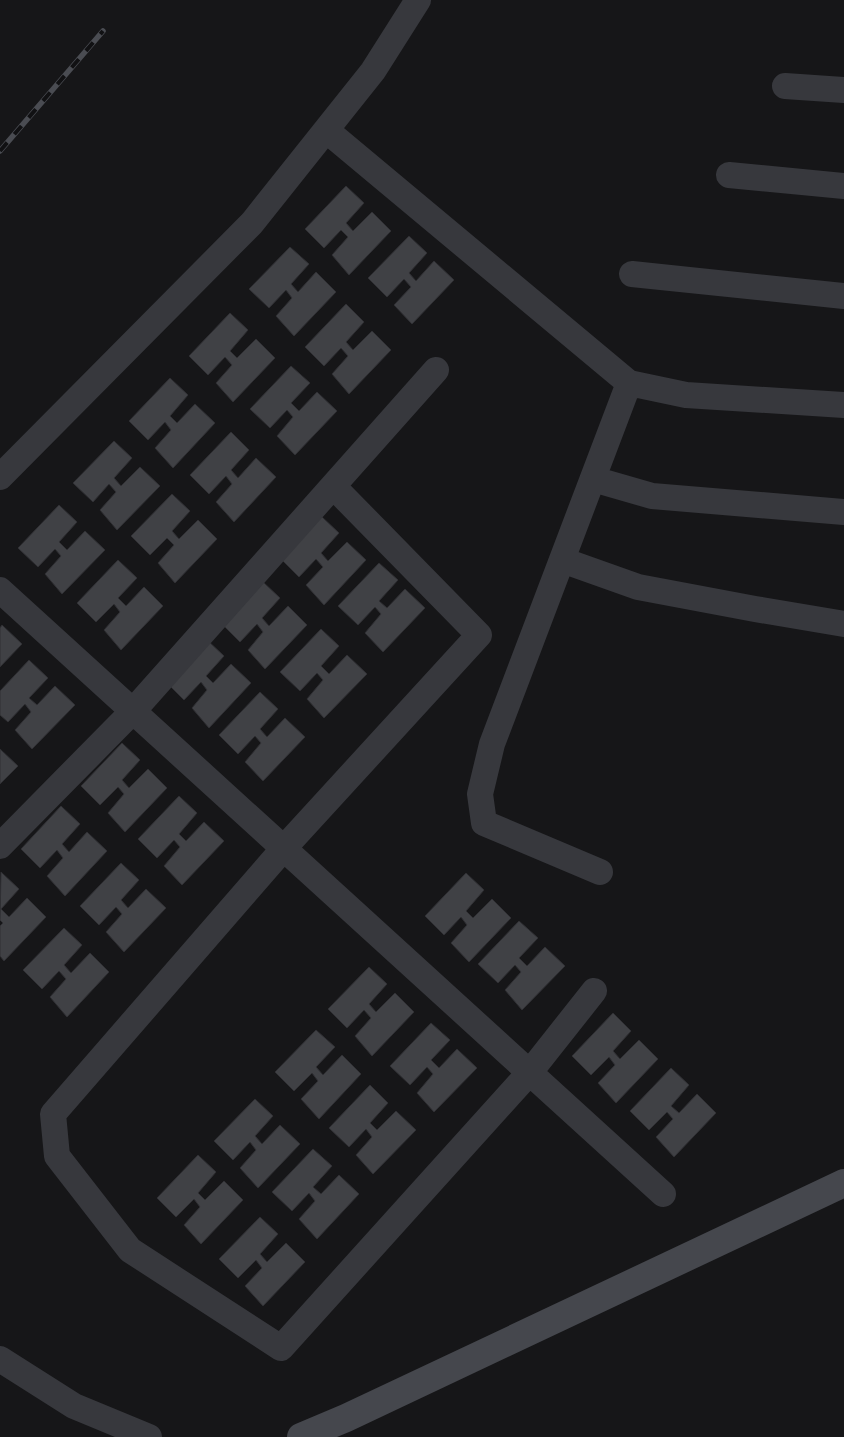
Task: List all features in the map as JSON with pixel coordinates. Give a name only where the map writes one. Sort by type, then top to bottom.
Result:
[{"type":"main road","points":[[301,1437],[346,1418],[844,1183]]},
{"type":"street","points":[[0,477],[252,223],[373,71],[418,0]]},
{"type":"street","points":[[785,86],[844,90]]},
{"type":"street","points":[[326,130],[629,383],[686,396],[844,405]]},
{"type":"street","points":[[729,175],[844,186]]},
{"type":"street","points":[[632,274],[844,296]]},
{"type":"street","points":[[0,846],[133,711],[436,370]]},
{"type":"street","points":[[600,872],[484,823],[480,794],[492,744],[629,383]]},
{"type":"street","points":[[593,479],[652,496],[844,512]]},
{"type":"street","points":[[334,486],[479,635],[284,848],[53,1114],[57,1156],[130,1250],[281,1348],[530,1072],[594,992]]},
{"type":"street","points":[[562,560],[638,587],[844,624]]},
{"type":"street","points":[[0,590],[663,1194]]},
{"type":"street","points":[[0,1359],[74,1406],[149,1437]]},
{"type":"building","points":[[346,186],[364,203],[346,223],[353,231],[372,212],[391,231],[349,275],[332,255],[348,237],[341,230],[324,248],[305,229]]},
{"type":"building","points":[[409,236],[427,253],[409,273],[416,281],[434,261],[454,280],[412,324],[394,305],[411,287],[404,279],[387,297],[368,278]]},
{"type":"building","points":[[290,247],[309,264],[291,284],[298,292],[316,272],[336,292],[294,336],[276,316],[292,298],[286,290],[269,308],[249,289]]},
{"type":"building","points":[[346,304],[364,322],[346,342],[353,350],[372,331],[391,350],[349,394],[332,374],[348,356],[341,348],[324,366],[305,347]]},
{"type":"building","points":[[230,313],[248,330],[230,351],[237,358],[256,339],[275,358],[233,402],[216,383],[232,365],[225,357],[208,375],[189,356]]},
{"type":"building","points":[[291,366],[310,383],[291,403],[299,411],[317,392],[337,411],[295,455],[277,436],[293,417],[287,410],[270,428],[250,409]]},
{"type":"building","points":[[170,378],[188,395],[170,416],[177,423],[195,404],[215,423],[173,468],[155,448],[171,430],[165,422],[148,440],[129,421]]},
{"type":"building","points":[[231,432],[249,450],[231,470],[238,478],[256,458],[276,477],[234,522],[216,502],[232,484],[226,476],[209,494],[190,475]]},
{"type":"building","points":[[114,441],[132,458],[114,478],[121,486],[140,467],[160,486],[117,530],[100,510],[116,492],[109,484],[93,502],[73,483]]},
{"type":"building","points":[[172,494],[190,511],[172,531],[179,539],[198,520],[217,539],[175,583],[158,563],[174,545],[167,538],[150,555],[131,536]]},
{"type":"building","points":[[59,505],[77,522],[59,542],[67,550],[85,531],[105,550],[62,594],[45,574],[61,556],[55,549],[38,567],[18,548]]},
{"type":"building","points":[[321,516],[339,533],[321,553],[328,561],[347,542],[366,560],[324,605],[306,585],[323,567],[316,559],[299,577],[280,558]]},
{"type":"building","points":[[118,560],[137,578],[118,598],[126,606],[144,587],[163,606],[121,650],[104,630],[120,612],[114,604],[96,622],[77,603]]},
{"type":"building","points":[[379,563],[398,580],[379,601],[387,608],[405,589],[425,608],[383,652],[365,633],[381,614],[375,607],[358,625],[338,606]]},
{"type":"building","points":[[262,581],[280,598],[262,618],[269,626],[288,606],[307,625],[265,669],[248,650],[263,632],[257,624],[240,642],[221,623]]},
{"type":"building","points":[[2,625],[22,644],[0,667],[0,628]]},
{"type":"building","points":[[321,629],[339,646],[321,666],[329,674],[347,655],[367,674],[324,718],[307,699],[323,680],[317,673],[300,691],[280,672]]},
{"type":"building","points":[[206,639],[224,656],[206,676],[213,683],[231,664],[251,683],[209,728],[192,708],[207,690],[201,682],[184,700],[165,681]]},
{"type":"building","points":[[29,660],[48,678],[29,698],[37,705],[55,686],[75,705],[32,749],[15,730],[31,712],[25,704],[8,722],[0,715],[0,691]]},
{"type":"building","points":[[260,692],[278,709],[260,729],[267,737],[285,718],[305,737],[263,781],[245,762],[261,743],[255,736],[238,754],[219,735]]},
{"type":"building","points":[[122,743],[140,760],[122,780],[129,788],[148,769],[167,788],[125,832],[108,813],[124,794],[118,787],[100,805],[81,786]]},
{"type":"building","points":[[0,749],[18,766],[0,784]]},
{"type":"building","points":[[179,796],[197,813],[179,834],[186,841],[204,822],[224,841],[182,885],[164,866],[180,847],[174,840],[157,858],[138,839]]},
{"type":"building","points":[[61,806],[80,824],[62,844],[69,852],[87,832],[107,851],[65,896],[47,876],[63,858],[57,850],[40,868],[21,849]]},
{"type":"building","points":[[121,863],[139,880],[121,900],[128,908],[146,889],[166,908],[124,952],[106,932],[122,914],[116,907],[99,925],[80,906]]},
{"type":"building","points":[[1,872],[19,889],[1,909],[9,917],[27,898],[46,917],[4,961],[0,956],[0,926],[3,923],[0,920]]},
{"type":"building","points":[[466,873],[484,890],[466,911],[473,918],[492,899],[511,918],[469,962],[451,943],[467,925],[461,917],[444,935],[425,916]]},
{"type":"building","points":[[519,921],[538,938],[519,958],[527,966],[545,947],[565,966],[522,1010],[505,990],[521,972],[515,965],[498,983],[478,964]]},
{"type":"building","points":[[64,928],[82,945],[64,965],[71,973],[90,953],[109,972],[67,1017],[50,997],[66,979],[59,971],[42,989],[23,970]]},
{"type":"building","points":[[369,967],[387,984],[369,1004],[376,1012],[395,993],[414,1012],[372,1056],[355,1036],[371,1018],[364,1010],[347,1028],[328,1009]]},
{"type":"building","points":[[613,1013],[631,1031],[613,1051],[620,1059],[639,1040],[658,1059],[616,1103],[598,1083],[615,1065],[609,1057],[591,1075],[572,1056]]},
{"type":"building","points":[[431,1023],[450,1040],[431,1060],[439,1068],[457,1049],[477,1068],[434,1112],[417,1093],[433,1074],[427,1067],[410,1085],[390,1066]]},
{"type":"building","points":[[316,1030],[335,1047],[316,1067],[323,1075],[342,1055],[361,1074],[319,1119],[301,1099],[318,1081],[312,1073],[294,1091],[275,1072]]},
{"type":"building","points":[[671,1068],[689,1085],[671,1106],[679,1113],[697,1094],[716,1113],[674,1157],[656,1137],[673,1119],[667,1112],[649,1130],[630,1111]]},
{"type":"building","points":[[370,1085],[388,1103],[370,1123],[377,1130],[396,1111],[416,1130],[373,1174],[356,1155],[372,1137],[366,1129],[349,1147],[329,1128]]},
{"type":"building","points":[[255,1099],[273,1116],[255,1136],[262,1144],[280,1125],[300,1144],[258,1188],[240,1168],[256,1150],[250,1142],[233,1160],[214,1141]]},
{"type":"building","points":[[313,1149],[332,1166],[313,1187],[321,1194],[339,1175],[359,1194],[317,1239],[299,1219],[315,1201],[309,1193],[292,1211],[272,1192]]},
{"type":"building","points":[[198,1155],[216,1172],[198,1193],[205,1200],[224,1181],[243,1200],[201,1244],[184,1225],[200,1207],[194,1199],[176,1217],[157,1198]]},
{"type":"building","points":[[260,1217],[278,1234],[260,1254],[267,1262],[286,1243],[305,1262],[263,1306],[245,1286],[262,1268],[256,1260],[238,1278],[219,1259]]},
{"type":"railway","points":[[0,151],[103,31]]}]
